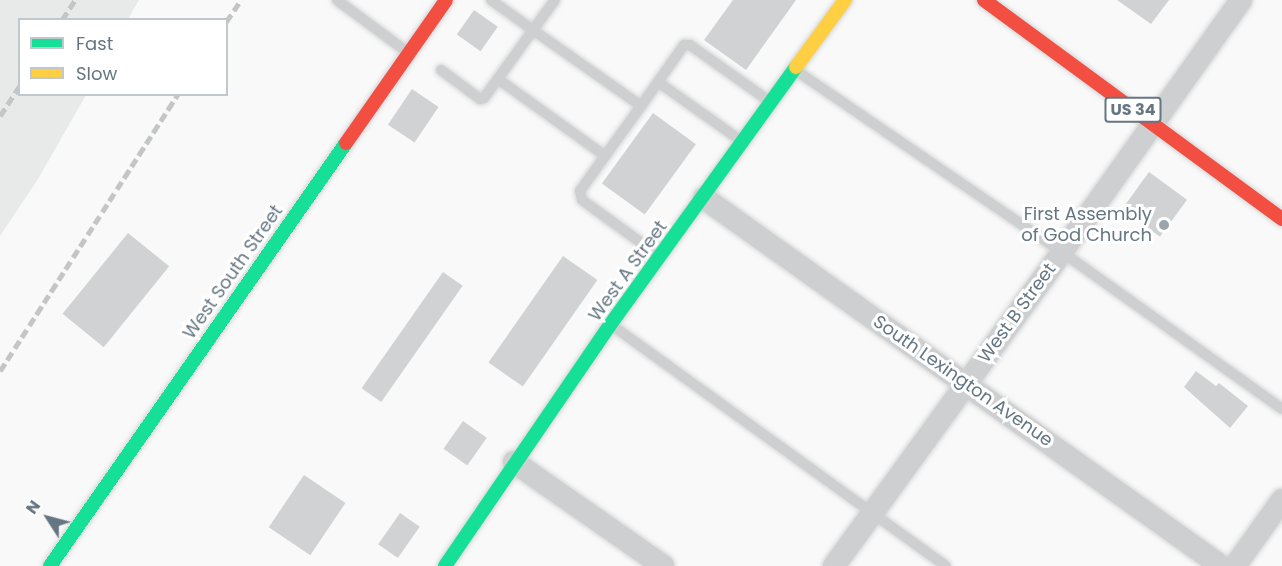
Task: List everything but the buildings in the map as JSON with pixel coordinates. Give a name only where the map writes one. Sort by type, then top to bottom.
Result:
[{"type":"main road","name":"West South Street","points":[[50,566],[446,0]]},
{"type":"main road","name":"West A Street","points":[[445,566],[514,462],[610,325],[845,0]]},
{"type":"main road","name":"US 34","points":[[984,0],[1282,219]]},
{"type":"street","name":"West B Street","points":[[834,566],[1241,0]]},
{"type":"street","name":"South Lexington Avenue","points":[[704,198],[1221,566]]},
{"type":"street","points":[[514,462],[663,566]]},
{"type":"street","points":[[1235,566],[1282,500]]},
{"type":"lane","points":[[337,0],[408,53]]},
{"type":"lane","points":[[491,0],[641,106]]},
{"type":"lane","points":[[441,70],[480,99],[484,98],[555,0]]},
{"type":"lane","points":[[660,256],[582,200],[580,191],[684,45],[690,45],[771,103]]},
{"type":"lane","points":[[795,70],[1062,252],[1282,409]]},
{"type":"lane","points":[[498,79],[605,156]]},
{"type":"lane","points":[[658,82],[743,142]]},
{"type":"lane","points":[[610,325],[946,566]]},
{"type":"shaded area","points":[[0,0],[139,0],[129,18],[18,18],[18,96],[85,96],[38,179],[0,236]]},
{"type":"railway","points":[[63,18],[75,0]]},
{"type":"railway","points":[[228,19],[241,0]]},
{"type":"railway","points":[[0,116],[18,88]]},
{"type":"railway","points":[[0,371],[177,96]]},
{"type":"traffic: fast","points":[[445,566],[610,325],[796,67]]},
{"type":"traffic: fast","points":[[50,566],[346,143]]},
{"type":"traffic: slow","points":[[796,67],[845,0]]},
{"type":"traffic: jam","points":[[346,143],[446,0]]},
{"type":"traffic: jam","points":[[984,0],[1282,219]]},
{"type":"place","name":"First Assembly of God Church","points":[[1164,225]]}]
